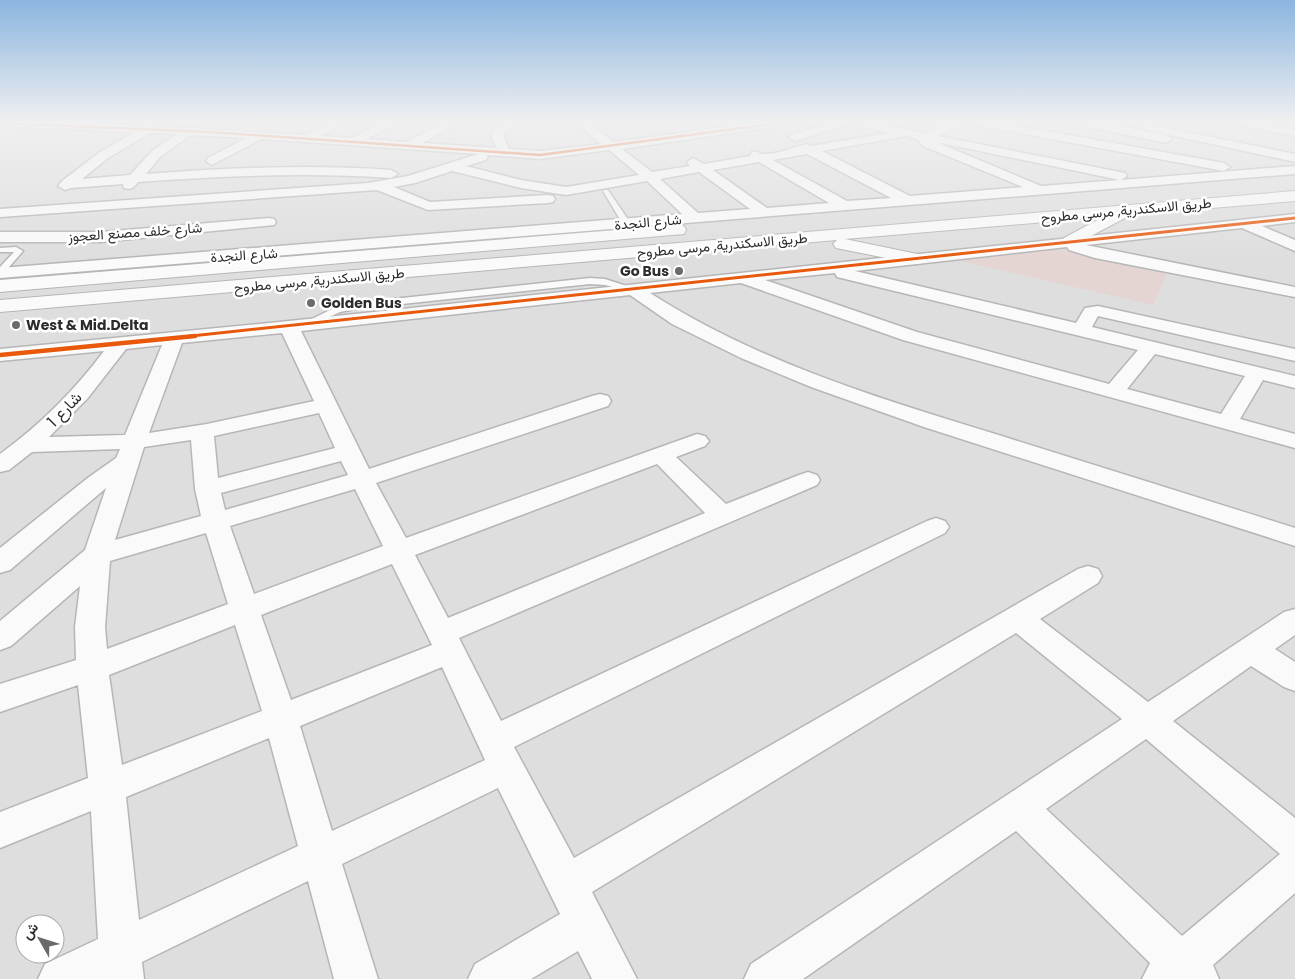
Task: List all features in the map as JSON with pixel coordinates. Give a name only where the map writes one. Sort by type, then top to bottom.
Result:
[{"type":"main road","name":"طريق الاسكندرية, مرسى مطروح","points":[[2,277],[1295,179]]},
{"type":"main road","name":"طريق الاسكندرية, مرسى مطروح","points":[[0,306],[1295,196]]},
{"type":"main road","points":[[1070,242],[1128,210]]},
{"type":"main road","points":[[812,238],[916,259]]},
{"type":"street","points":[[0,237],[88,168]]},
{"type":"street","points":[[58,269],[141,168]]},
{"type":"street","points":[[67,184],[134,179],[191,168]]},
{"type":"street","points":[[160,261],[193,200],[207,168]]},
{"type":"street","points":[[261,254],[273,208],[288,168]]},
{"type":"street","points":[[329,168],[400,174],[418,168]]},
{"type":"street","points":[[0,213],[193,200],[273,208],[380,186],[419,168]]},
{"type":"street","points":[[459,168],[536,187],[569,202]]},
{"type":"street","points":[[475,236],[473,203],[480,191],[494,178],[500,168]]},
{"type":"street","points":[[557,168],[576,228]]},
{"type":"street","points":[[638,168],[695,218]]},
{"type":"street","points":[[380,186],[428,206],[473,203],[569,202],[650,177],[701,168],[765,213]]},
{"type":"street","points":[[778,168],[845,206]]},
{"type":"street","points":[[845,168],[908,201]]},
{"type":"street","points":[[989,168],[1040,190]]},
{"type":"street","points":[[1083,168],[1182,188]]},
{"type":"street","points":[[1229,168],[1258,173]]},
{"type":"street","name":"شارع النجدة","points":[[2,277],[58,269],[160,261],[409,247],[475,236],[1295,170]]},
{"type":"street","points":[[400,193],[474,172]]},
{"type":"street","name":"شارع خلف مصنع العجوز","points":[[0,237],[85,237],[177,230],[273,208]]},
{"type":"street","points":[[0,355],[296,327],[1295,218]]},
{"type":"street","points":[[1242,223],[1295,246]]},
{"type":"street","points":[[1070,242],[1073,246],[1089,252],[1295,292]]},
{"type":"street","points":[[826,268],[1295,382]]},
{"type":"street","points":[[740,278],[910,336],[1295,441]]},
{"type":"street","points":[[632,289],[678,320],[757,358],[818,383],[932,422],[1295,537]]},
{"type":"street","points":[[1081,331],[1089,314],[1093,311],[1098,311],[1295,355]]},
{"type":"street","points":[[296,327],[325,405],[614,979]]},
{"type":"street","points":[[120,965],[112,832],[92,668],[90,626],[97,555],[131,452],[174,338]]},
{"type":"street","name":"شارع 1","points":[[0,465],[29,445],[75,399],[119,344]]},
{"type":"street","points":[[1114,392],[1150,348]]},
{"type":"street","points":[[1227,423],[1258,373]]},
{"type":"street","points":[[0,638],[97,555],[362,479],[600,401]]},
{"type":"street","points":[[29,445],[131,452],[202,431],[325,405]]},
{"type":"street","points":[[202,431],[207,489],[215,521],[281,719],[356,979]]},
{"type":"street","points":[[0,698],[92,668],[398,551],[697,440]]},
{"type":"street","points":[[0,563],[98,482],[131,452]]},
{"type":"street","points":[[207,489],[348,452]]},
{"type":"street","points":[[660,454],[723,516]]},
{"type":"street","points":[[0,830],[281,719],[723,516],[808,480]]},
{"type":"street","points":[[60,979],[120,965],[320,856],[500,754],[936,527]]},
{"type":"street","points":[[566,885],[1088,576]]},
{"type":"street","points":[[1018,618],[1147,720],[1295,842]]},
{"type":"street","points":[[766,979],[1295,620]]},
{"type":"street","points":[[1251,650],[1295,678]]},
{"type":"street","points":[[1018,808],[1181,974],[1295,867]]},
{"type":"street","points":[[490,979],[585,923]]},
{"type":"lane","points":[[606,191],[627,224]]},
{"type":"lane","points":[[0,250],[16,249],[19,251],[2,277]]},
{"type":"shaded area","points":[[1062,243],[1140,263],[1167,274],[1153,305],[947,258]]},
{"type":"cycle path","points":[[0,355],[289,327],[1295,218]]},
{"type":"place","name":"Go Bus","points":[[679,271]]},
{"type":"place","name":"Golden Bus","points":[[311,303]]},
{"type":"place","name":"West & Mid.Delta","points":[[16,325]]}]
